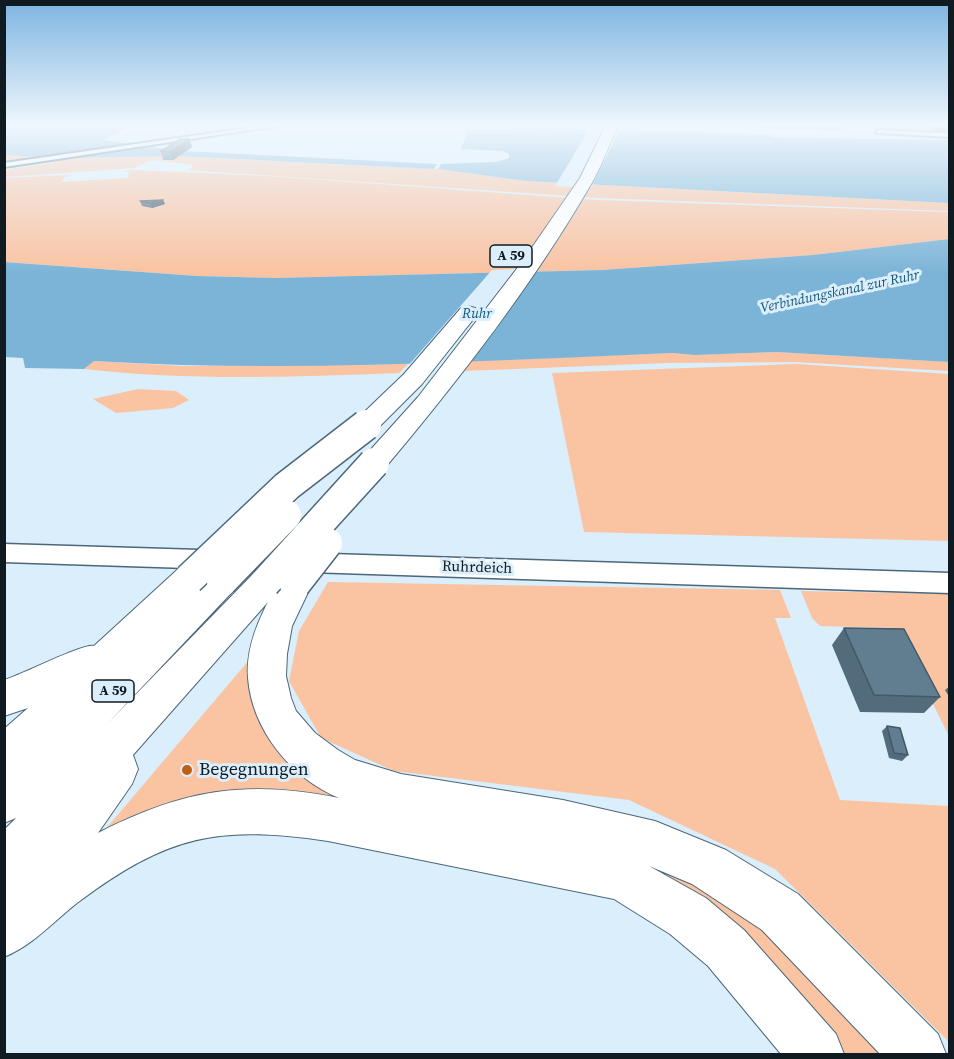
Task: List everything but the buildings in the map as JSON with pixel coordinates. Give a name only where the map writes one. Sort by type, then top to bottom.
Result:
[{"type":"highway","name":"A 59","points":[[533,226],[569,174]]},
{"type":"highway","name":"A 59","points":[[4,865],[190,666],[280,584],[351,513],[374,463],[427,402],[529,266],[589,174]]},
{"type":"highway","name":"A 59","points":[[4,801],[205,580],[298,503],[366,425],[413,379],[478,299]]},
{"type":"highway","points":[[4,758],[125,641],[205,580]]},
{"type":"highway","points":[[280,584],[268,654],[267,676],[271,699],[282,724],[300,747],[323,765],[346,779],[402,796],[563,823],[655,844],[709,867],[780,912],[918,1054]]},
{"type":"highway","points":[[4,698],[26,692],[74,670],[125,641]]},
{"type":"highway","points":[[4,922],[28,893],[190,666]]},
{"type":"highway","points":[[4,932],[56,887],[111,850],[156,830],[203,815],[238,811],[279,811],[328,818],[622,877],[688,916],[726,948],[816,1054]]},
{"type":"main road","name":"Ruhrdeich","points":[[4,552],[950,583]]},
{"type":"shaded area","points":[[5,174],[42,174],[5,177]]},
{"type":"shaded area","points":[[129,174],[232,174],[598,200],[949,212],[949,239],[813,255],[602,270],[275,278],[197,276],[5,262],[5,178],[73,176],[65,177],[62,182],[128,178]]},
{"type":"shaded area","points":[[253,174],[478,174],[526,181],[949,203],[950,211],[598,198]]},
{"type":"shaded area","points":[[776,352],[950,362],[949,371],[796,362],[666,363],[463,371],[472,361],[672,353],[695,355]]},
{"type":"shaded area","points":[[93,361],[182,366],[408,364],[399,373],[202,377],[84,369]]},
{"type":"shaded area","points":[[797,364],[949,374],[949,541],[584,532],[552,373]]},
{"type":"shaded area","points":[[138,389],[176,391],[189,400],[173,408],[116,413],[93,399]]},
{"type":"shaded area","points":[[328,582],[780,590],[791,618],[775,618],[840,800],[949,806],[949,1042],[775,869],[629,800],[394,771],[321,738],[289,681],[299,631]]},
{"type":"shaded area","points":[[801,591],[949,594],[949,736],[895,628],[820,626],[812,618]]},
{"type":"shaded area","points":[[255,653],[340,791],[335,803],[104,831]]},
{"type":"shaded area","points":[[608,857],[668,865],[739,903],[846,995],[902,1054],[841,1054],[772,968]]},
{"type":"water","points":[[478,174],[949,174],[949,203],[526,181]]},
{"type":"water","points":[[949,239],[949,362],[776,352],[695,355],[672,353],[311,366],[94,361],[84,369],[25,368],[23,358],[5,357],[4,262],[197,276],[275,278],[602,270],[813,255]]},
{"type":"pier","points":[[562,174],[598,174],[591,188],[555,186]]},
{"type":"pier","points":[[538,268],[468,364],[407,367],[492,270]]},
{"type":"place","name":"Begegnungen","points":[[187,770]]},
{"type":"water label","name":"Verbindungskanal zur Ruhr","points":[[840,292]]},
{"type":"water label","name":"Ruhr","points":[[477,314]]}]
